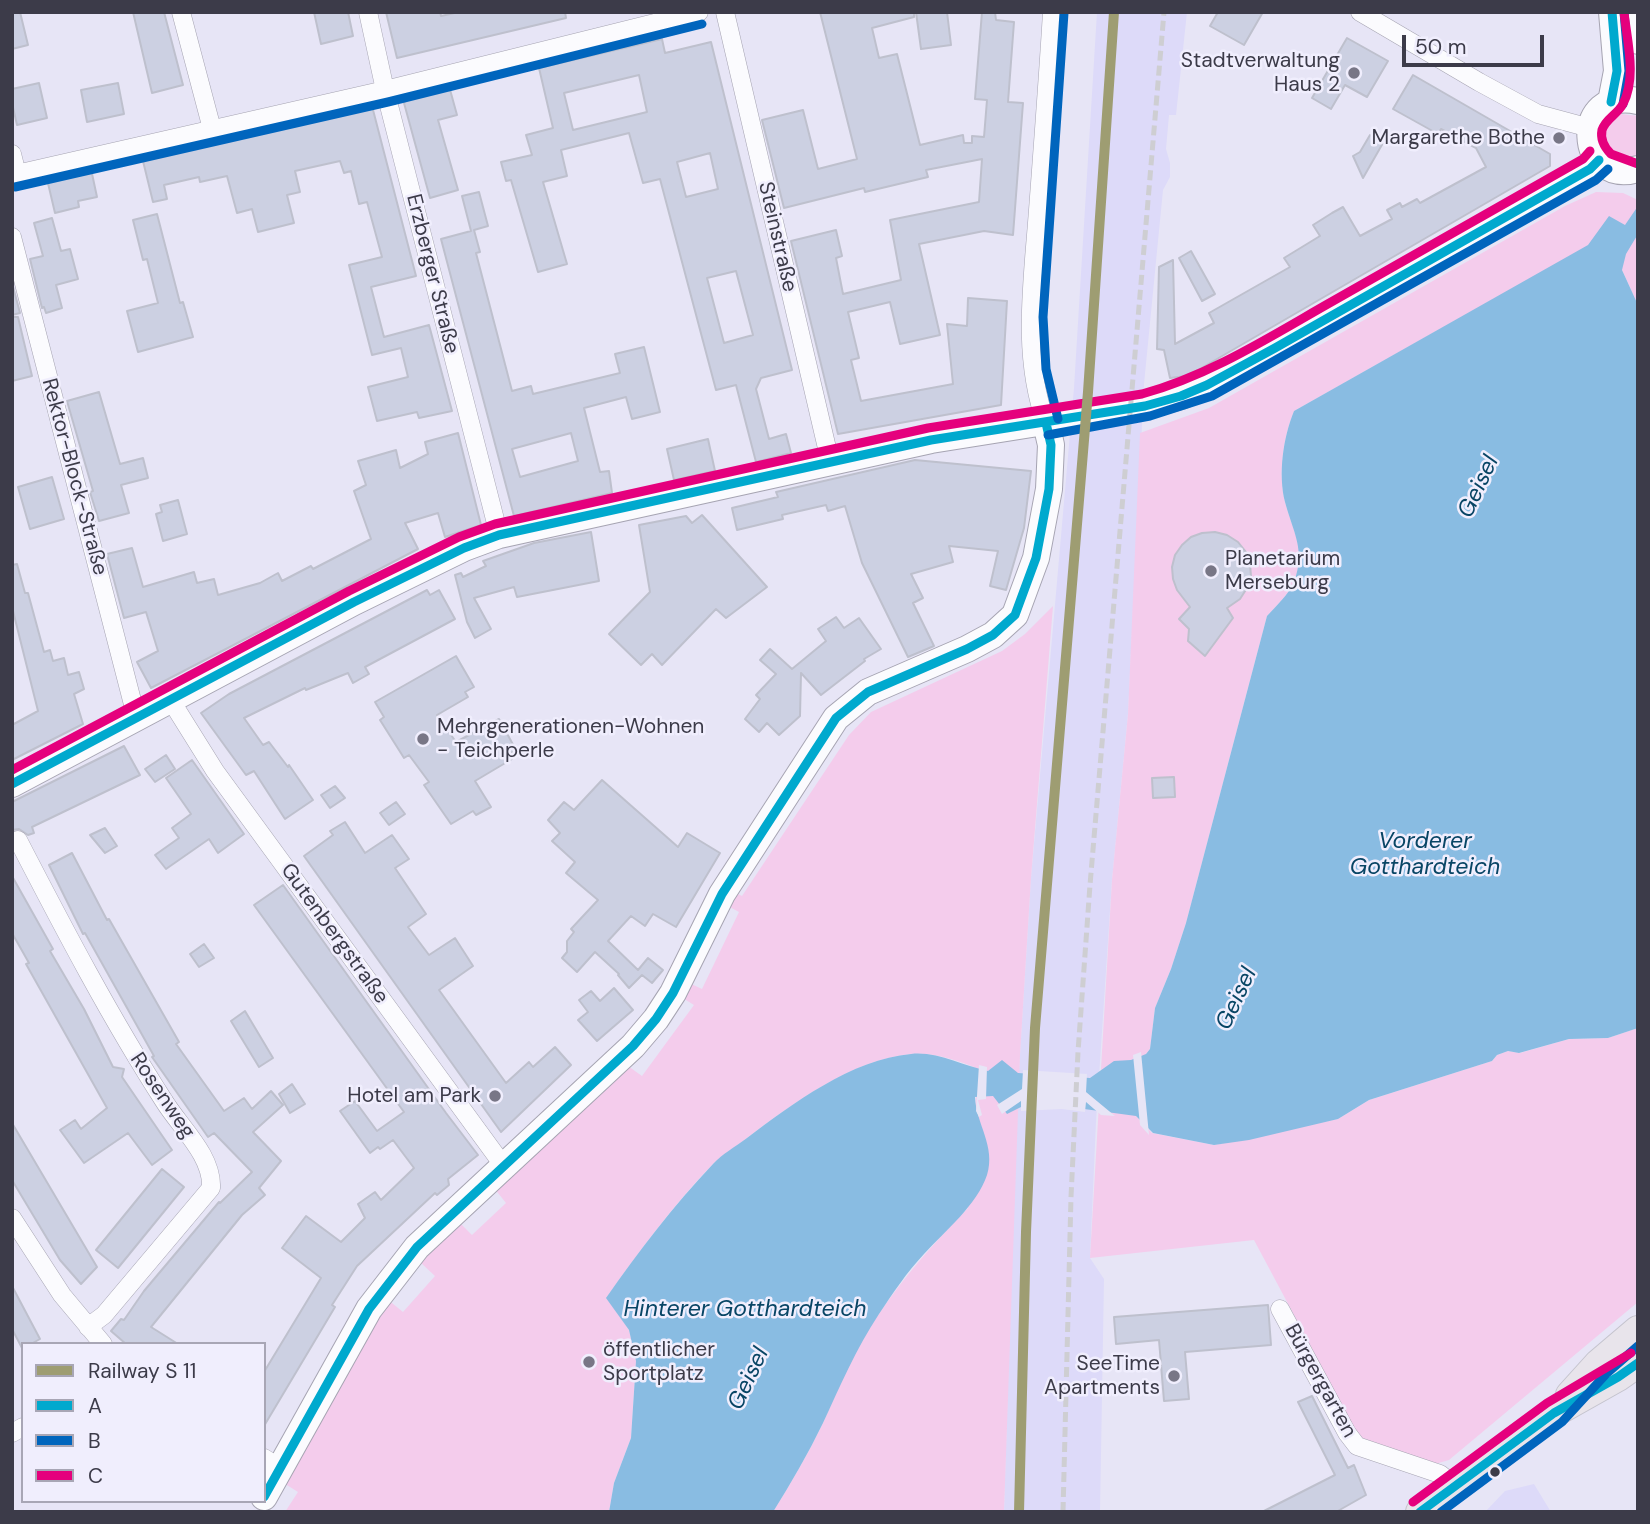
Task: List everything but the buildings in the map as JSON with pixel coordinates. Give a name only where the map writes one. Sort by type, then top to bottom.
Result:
[{"type":"main road","points":[[1554,1413],[1598,1364],[1638,1330]]},
{"type":"main road","points":[[1427,1509],[1554,1413],[1638,1363]]},
{"type":"street","points":[[181,12],[212,129]]},
{"type":"street","name":"Erzberger Straße","points":[[368,12],[384,90],[499,535]]},
{"type":"street","points":[[12,154],[15,174],[384,90],[699,12]]},
{"type":"street","name":"Steinstraße","points":[[724,12],[830,461]]},
{"type":"street","points":[[266,1488],[272,1463],[389,1280],[417,1247],[633,1046],[656,1019],[673,993],[722,894],[836,718],[868,692],[967,649],[993,635],[1015,615],[1036,558],[1049,489],[1051,445],[1038,400],[1032,353],[1031,297],[1052,12]]},
{"type":"street","points":[[1360,12],[1538,114],[1590,128]]},
{"type":"street","points":[[1611,102],[1617,71],[1612,12]]},
{"type":"street","points":[[1634,12],[1638,41]]},
{"type":"street","points":[[1635,173],[1609,168],[1599,160],[1591,147],[1590,128],[1594,118],[1611,102],[1620,99],[1638,101]]},
{"type":"street","points":[[12,783],[365,596],[464,548],[499,535],[931,440],[1146,406],[1181,396],[1207,384],[1590,169],[1599,160]]},
{"type":"street","name":"Rektor-Block-Straße","points":[[12,237],[136,716]]},
{"type":"street","name":"Gutenbergstraße","points":[[170,699],[215,771],[503,1166]]},
{"type":"street","name":"Rosenweg","points":[[18,840],[134,1055],[201,1153],[212,1175],[211,1188],[104,1315],[88,1328]]},
{"type":"street","points":[[15,1229],[62,1295],[101,1342]]},
{"type":"street","name":"Bürgergarten","points":[[1280,1309],[1347,1433],[1357,1446],[1440,1474],[1455,1486]]},
{"type":"shaded area","points":[[1097,12],[1187,12],[1176,115],[1169,115],[1166,149],[1170,177],[1163,190],[1144,384],[1128,714],[1112,880],[1096,1122],[1090,1258],[1104,1279],[1100,1512],[1004,1512],[1016,1118],[1031,878],[1074,388]]},
{"type":"shaded area","points":[[1612,113],[1638,116],[1638,155],[1625,160],[1603,150],[1600,125]]},
{"type":"shaded area","points":[[1596,192],[1623,193],[1638,200],[1638,305],[1622,270],[1588,246],[1294,411],[1284,444],[1282,480],[1285,502],[1299,551],[1298,571],[1289,591],[1267,616],[1186,923],[1155,1008],[1150,1049],[1146,1054],[1136,1116],[1152,1133],[1214,1145],[1338,1119],[1369,1100],[1492,1061],[1497,1055],[1508,1051],[1520,1053],[1569,1039],[1608,1038],[1638,1028],[1638,1302],[1449,1460],[1435,1464],[1359,1437],[1254,1240],[1090,1258],[1112,880],[1128,714],[1140,433],[1209,408],[1565,206]]},
{"type":"shaded area","points":[[1053,606],[1020,1055],[1004,1512],[773,1512],[811,1446],[847,1368],[876,1318],[919,1261],[968,1208],[978,1069],[945,1057],[911,1054],[867,1064],[824,1085],[783,1111],[721,1157],[671,1212],[607,1297],[629,1330],[636,1361],[631,1438],[614,1483],[609,1512],[285,1512],[298,1492],[282,1482],[387,1299],[403,1312],[435,1276],[420,1262],[458,1221],[472,1235],[506,1203],[494,1188],[628,1066],[642,1076],[694,1005],[681,997],[687,982],[702,989],[739,912],[726,905],[734,892],[742,896],[849,735],[871,712],[1002,651],[1025,634]]},
{"type":"shaded area","points":[[1534,1484],[1551,1512],[1485,1512],[1505,1491]]},
{"type":"water","name":"Vorderer Gotthardteich","points":[[1638,206],[1638,234],[1626,254],[1622,270],[1638,305],[1638,1028],[1608,1038],[1569,1039],[1519,1053],[1508,1051],[1497,1055],[1492,1061],[1369,1100],[1338,1119],[1249,1140],[1214,1145],[1153,1133],[1136,1116],[1062,1106],[1023,1106],[1007,1114],[993,1096],[975,1097],[989,1154],[987,1175],[982,1186],[960,1217],[912,1268],[879,1314],[856,1354],[811,1446],[773,1512],[609,1512],[614,1483],[631,1438],[636,1361],[629,1330],[606,1298],[670,1212],[720,1157],[824,1085],[867,1064],[889,1058],[911,1054],[930,1055],[988,1071],[1002,1060],[1018,1073],[1090,1078],[1114,1061],[1131,1060],[1146,1054],[1150,1049],[1155,1008],[1186,923],[1267,616],[1289,591],[1297,571],[1299,551],[1285,502],[1282,480],[1284,444],[1294,411],[1588,245],[1609,216],[1625,225]]},
{"type":"pier","points":[[1141,1052],[1149,1135],[1140,1125],[1133,1055]]},
{"type":"pier","points":[[979,1065],[987,1067],[986,1099],[978,1100],[982,1115],[979,1117],[976,1111]]},
{"type":"pier","points":[[1023,1070],[1087,1074],[1086,1092],[1115,1116],[1101,1115],[1086,1102],[1085,1112],[1062,1109],[1021,1111],[1021,1101],[1002,1114],[997,1105],[1022,1089]]},
{"type":"railway","points":[[1063,1512],[1071,1197],[1078,1052],[1164,12]]},
{"type":"transit line","points":[[1019,1512],[1026,1232],[1035,1028],[1088,392],[1114,12]]},
{"type":"transit line","name":"A","points":[[1611,102],[1617,71],[1612,12]]},
{"type":"transit line","name":"B","points":[[1623,104],[1629,71],[1624,12]]},
{"type":"transit line","name":"C","points":[[1624,12],[1630,59],[1629,82],[1623,104],[1604,126],[1602,137],[1611,154],[1638,164]]},
{"type":"transit line","name":"B","points":[[1058,419],[1046,369],[1043,317],[1064,13]]},
{"type":"transit line","name":"B","points":[[15,187],[388,102],[702,24]]},
{"type":"transit line","name":"C","points":[[12,770],[349,591],[459,537],[495,524],[928,428],[1142,394],[1167,386],[1264,341],[1583,159],[1590,151]]},
{"type":"transit line","name":"A","points":[[12,784],[354,602],[464,548],[499,535],[931,440],[1145,406],[1181,396],[1275,348],[1590,169],[1599,160]]},
{"type":"transit line","name":"B","points":[[1048,435],[1150,416],[1212,396],[1596,180],[1608,169]]},
{"type":"transit line","name":"A","points":[[266,1493],[369,1309],[417,1247],[633,1046],[656,1019],[673,993],[722,894],[836,718],[868,692],[967,649],[993,635],[1015,615],[1036,558],[1049,489],[1051,445],[1046,423]]},
{"type":"transit line","name":"B","points":[[1441,1512],[1562,1422],[1607,1373],[1638,1346]]},
{"type":"transit line","name":"C","points":[[1413,1502],[1547,1403],[1631,1353]]},
{"type":"transit line","name":"A","points":[[1420,1512],[1554,1413],[1638,1363]]},
{"type":"place","name":"Stadtverwaltung Haus 2","points":[[1354,73]]},
{"type":"place","name":"Margarethe Bothe","points":[[1559,138]]},
{"type":"place","name":"Planetarium Merseburg","points":[[1211,571]]},
{"type":"place","name":"Mehrgenerationen-Wohnen - Teichperle","points":[[423,739]]},
{"type":"place","name":"Hotel am Park","points":[[495,1096]]},
{"type":"place","name":"öffentlicher Sportplatz","points":[[589,1362]]},
{"type":"place","name":"SeeTime Apartments","points":[[1174,1376]]},
{"type":"water label","name":"Geisel","points":[[1479,487]]},
{"type":"water label","name":"Geisel","points":[[1237,999]]},
{"type":"water label","name":"Hinterer Gotthardteich","points":[[745,1310]]},
{"type":"water label","name":"Geisel","points":[[749,1379]]}]
